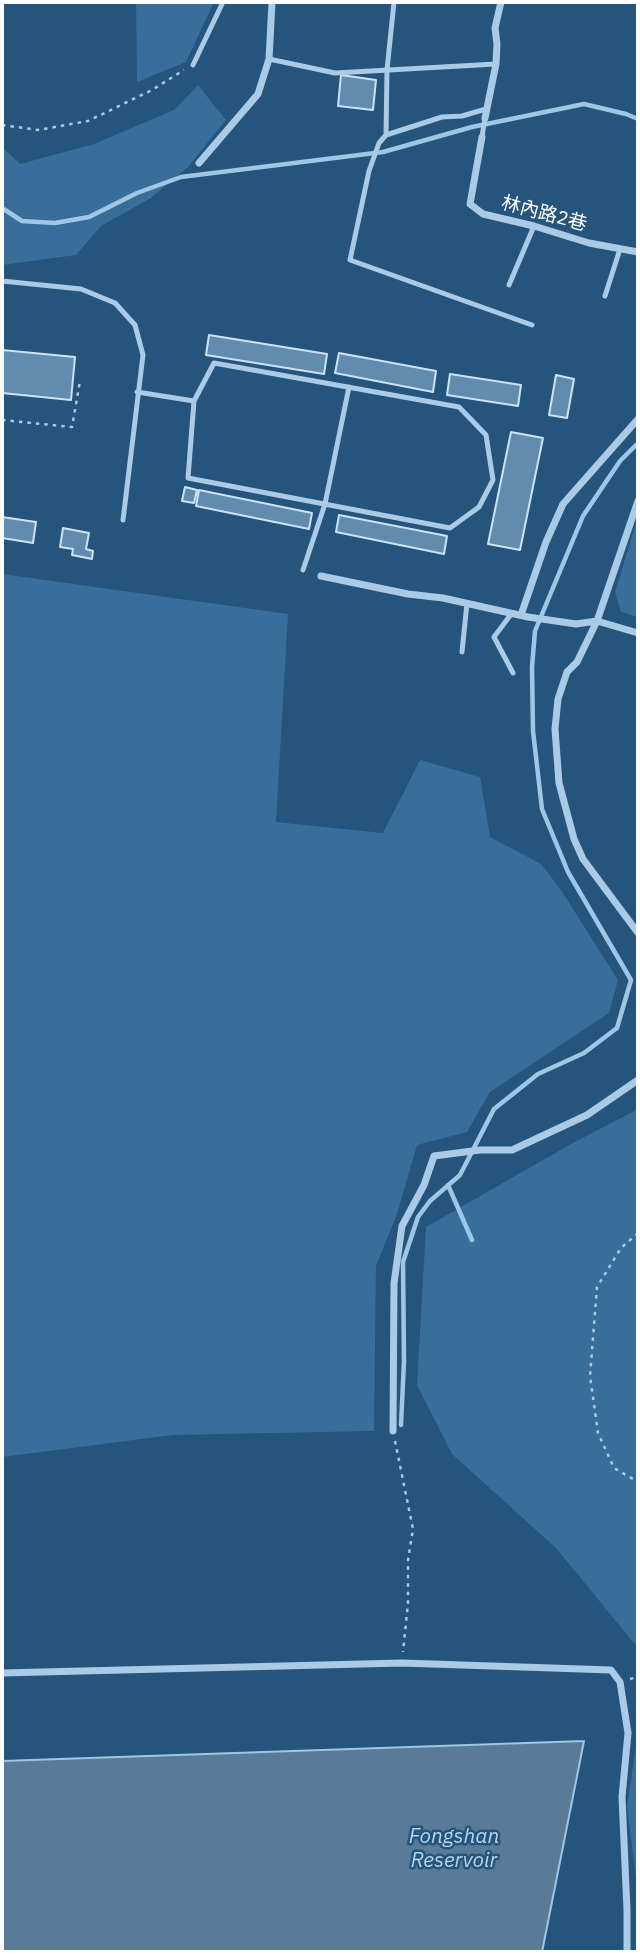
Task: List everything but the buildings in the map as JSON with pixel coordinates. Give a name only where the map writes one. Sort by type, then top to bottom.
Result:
[{"type":"street","points":[[199,163],[258,94],[269,59],[272,2]]},
{"type":"street","points":[[485,118],[496,64],[495,28],[501,2]]},
{"type":"street","name":"林內路2巷","points":[[482,137],[470,204],[483,214],[589,243],[638,252]]},
{"type":"street","points":[[525,616],[546,542],[562,504],[638,419]]},
{"type":"street","points":[[638,501],[597,621],[578,662],[568,673],[558,699],[555,729],[559,783],[574,839],[583,859],[638,933]]},
{"type":"street","points":[[321,576],[525,616],[576,624],[597,621],[638,633]]},
{"type":"street","points":[[393,1431],[394,1283],[402,1226],[424,1185],[434,1156],[480,1150],[512,1150],[587,1115],[638,1080]]},
{"type":"street","points":[[2,1673],[402,1663],[611,1670],[620,1682],[628,1733],[622,1797],[628,1910],[627,1952]]},
{"type":"lane","points":[[193,65],[223,2]]},
{"type":"lane","points":[[386,135],[387,70],[394,2]]},
{"type":"lane","points":[[269,59],[335,73],[496,64]]},
{"type":"lane","points":[[486,109],[462,116],[442,117],[386,135],[379,143],[374,159],[350,260],[532,325]]},
{"type":"lane","points":[[482,137],[485,118]]},
{"type":"lane","points":[[509,285],[534,226]]},
{"type":"lane","points":[[605,296],[620,249]]},
{"type":"lane","points":[[2,281],[81,289],[115,303],[135,325],[143,355],[122,520]]},
{"type":"lane","points":[[214,363],[349,387],[458,407],[486,435],[493,480],[479,507],[450,528],[188,478],[194,401],[214,363]]},
{"type":"lane","points":[[303,570],[325,504],[349,387]]},
{"type":"lane","points":[[137,392],[194,401]]},
{"type":"lane","points":[[462,652],[467,603]]},
{"type":"lane","points":[[512,613],[494,637],[513,673]]},
{"type":"path","points":[[2,125],[38,130],[88,121],[152,90],[193,65]]},
{"type":"path","points":[[2,420],[72,427],[80,381]]},
{"type":"path","points":[[638,1233],[621,1248],[597,1287],[590,1376],[598,1433],[614,1468],[638,1482]]},
{"type":"path","points":[[393,1431],[413,1530],[408,1560],[408,1603],[402,1663]]},
{"type":"shaded area","points":[[136,2],[214,2],[186,62],[137,82]]},
{"type":"shaded area","points":[[198,85],[226,120],[188,167],[151,198],[101,226],[76,255],[2,265],[2,147],[20,164],[94,144],[174,110]]},
{"type":"shaded area","points":[[638,516],[638,617],[621,612],[615,592]]},
{"type":"shaded area","points":[[2,574],[288,614],[276,822],[383,833],[420,760],[480,777],[490,837],[541,864],[561,890],[618,980],[609,1013],[490,1092],[467,1132],[417,1145],[397,1214],[376,1266],[374,1431],[173,1435],[2,1457]]},
{"type":"shaded area","points":[[638,1109],[638,1648],[556,1548],[452,1454],[417,1385],[426,1227]]},
{"type":"shaded area","points":[[638,1733],[638,1894],[627,1807]]},
{"type":"water","name":"Fongshan Reservoir","points":[[584,1741],[542,1952],[2,1952],[2,1761]]},
{"type":"waterway","points":[[2,208],[22,221],[55,223],[89,217],[137,193],[181,177],[383,152],[472,127],[584,104],[638,119]]},
{"type":"waterway","points":[[401,1425],[404,1361],[403,1262],[418,1217],[430,1201],[460,1175],[494,1109],[538,1074],[584,1053],[617,1028],[631,980],[568,872],[542,809],[533,731],[532,667],[535,631],[583,516],[620,461],[638,443]]},
{"type":"waterway","points":[[448,1185],[472,1240]]}]
